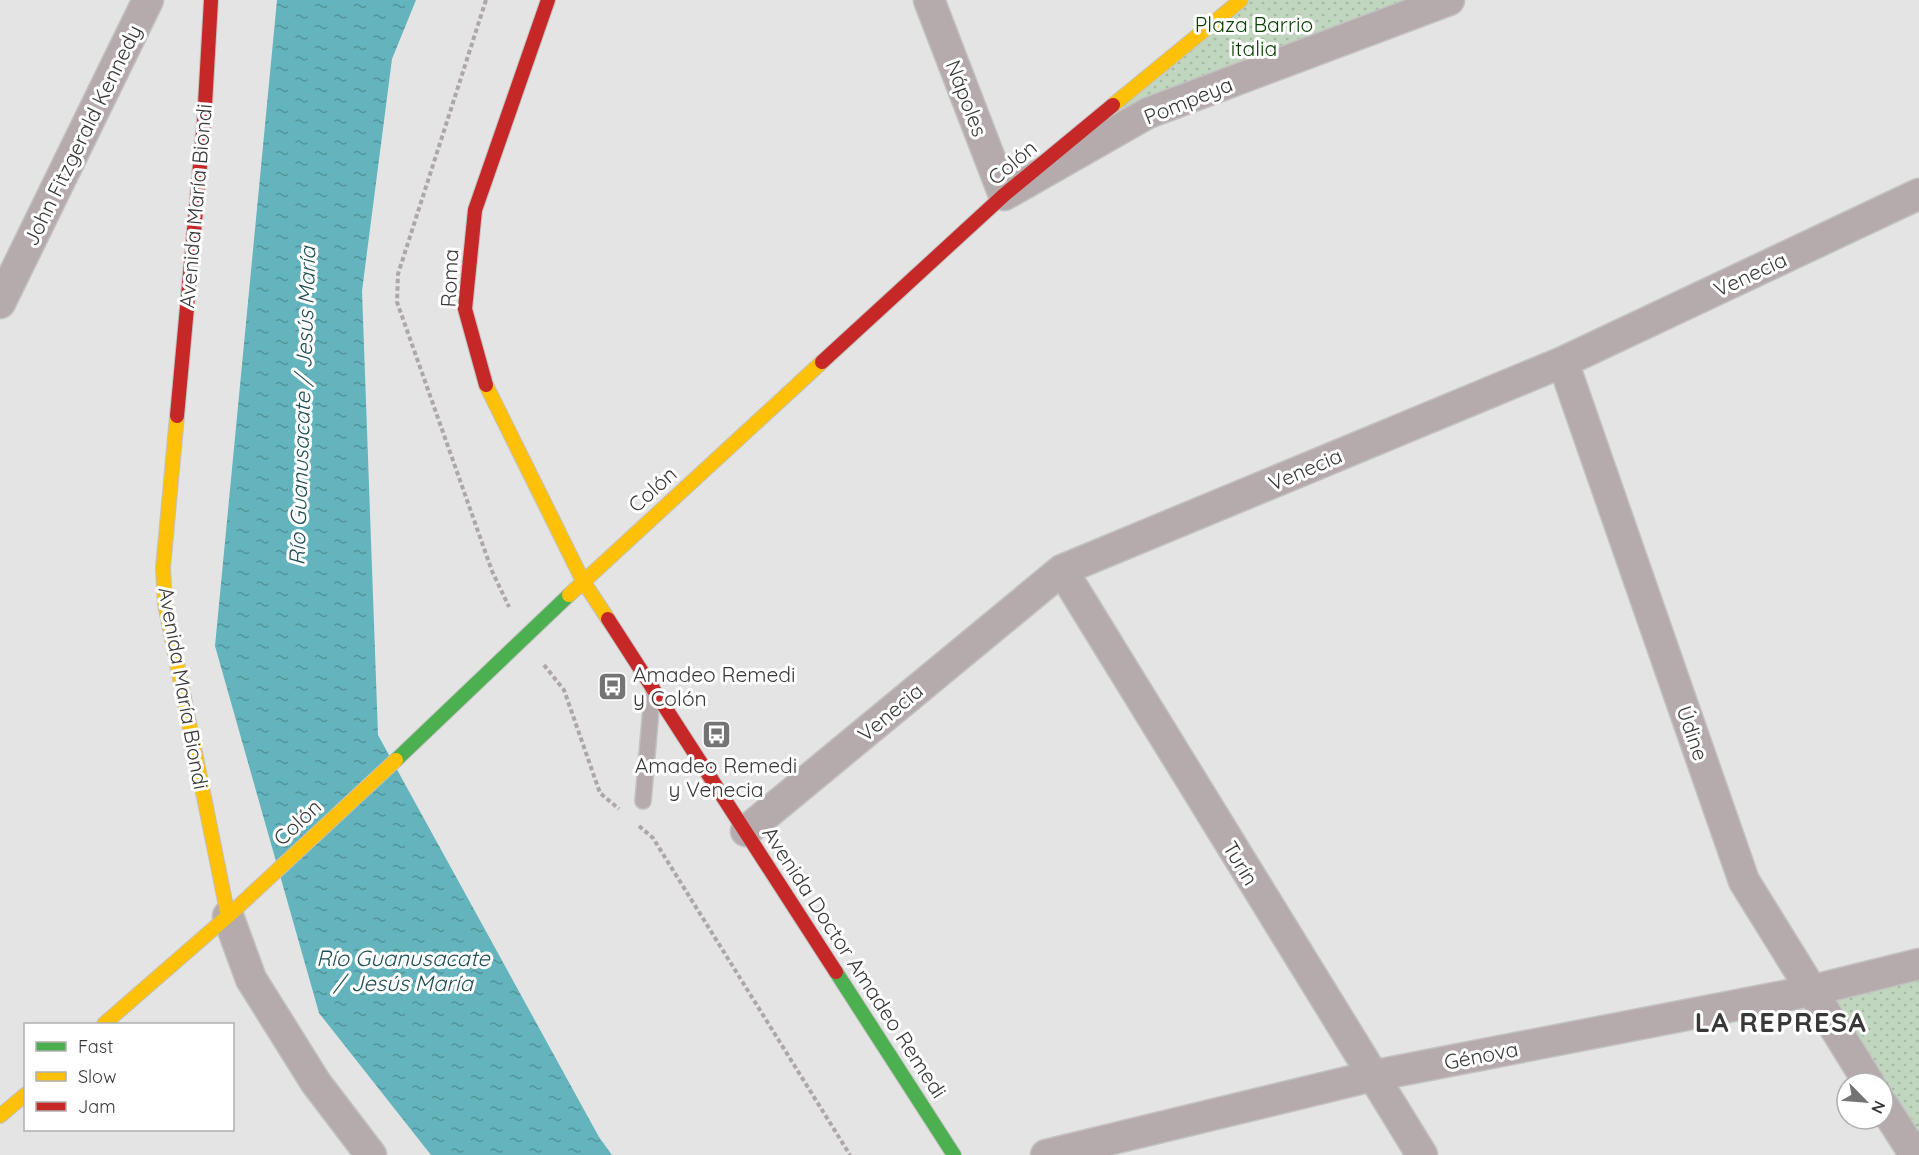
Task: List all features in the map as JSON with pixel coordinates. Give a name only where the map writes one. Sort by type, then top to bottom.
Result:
[{"type":"street","name":"John Fitzgerald Kennedy","points":[[0,303],[148,0]]},
{"type":"street","name":"Avenida María Biondi","points":[[211,0],[204,122],[163,568],[165,604],[228,916],[251,979],[316,1083],[371,1155]]},
{"type":"street","name":"Roma","points":[[548,0],[475,210],[465,309],[484,380],[583,581]]},
{"type":"street","name":"Nápoles","points":[[929,0],[1004,195]]},
{"type":"street","name":"Colón","points":[[105,1023],[228,916],[446,713],[583,581],[1004,195],[1241,0]]},
{"type":"street","name":"Pompeya","points":[[1004,195],[1148,114],[1449,0]]},
{"type":"street","name":"Venecia","points":[[746,831],[1062,570],[1563,362],[1919,194]]},
{"type":"street","name":"Údine","points":[[1563,362],[1744,881],[1861,1071]]},
{"type":"street","name":"Turín","points":[[1062,570],[1422,1155]]},
{"type":"street","name":"Avenida Doctor Amadeo Remedi","points":[[583,581],[954,1155]]},
{"type":"street","name":"Génova","points":[[1046,1155],[1372,1076],[1810,991],[1919,964]]},
{"type":"street","points":[[0,1116],[24,1096]]},
{"type":"street","points":[[1895,1124],[1915,1155]]},
{"type":"lane","points":[[643,801],[653,691]]},
{"type":"green space","name":"Plaza Barrio italia","points":[[1241,0],[1449,0],[1148,113],[1004,195]]},
{"type":"green space","points":[[1919,964],[1919,1155],[1895,1122],[1895,1071],[1873,1071],[1810,991]]},
{"type":"water","name":"Río Guanusacate / Jesús María","points":[[277,0],[416,0],[392,59],[362,291],[378,735],[599,1137],[612,1155],[431,1155],[319,1013],[215,646]]},
{"type":"traffic: fast","points":[[396,760],[569,595]]},
{"type":"traffic: fast","points":[[836,972],[954,1155]]},
{"type":"traffic: slow","points":[[1113,105],[1241,0]]},
{"type":"traffic: slow","points":[[569,595],[822,362]]},
{"type":"traffic: slow","points":[[486,385],[583,581],[608,619]]},
{"type":"traffic: slow","points":[[177,416],[163,568],[165,604],[228,916]]},
{"type":"traffic: slow","points":[[105,1023],[228,916],[396,760]]},
{"type":"traffic: slow","points":[[0,1116],[24,1096]]},
{"type":"traffic: jam","points":[[177,416],[204,122],[211,0]]},
{"type":"traffic: jam","points":[[486,385],[465,309],[475,210],[548,0]]},
{"type":"traffic: jam","points":[[822,362],[1004,195],[1113,105]]},
{"type":"traffic: jam","points":[[608,619],[836,972]]},
{"type":"place","name":"Amadeo Remedi y Colón","points":[[612,686]]},
{"type":"place","name":"Amadeo Remedi y Venecia","points":[[716,734]]},
{"type":"district","name":"LA REPRESA","points":[[1781,1022]]}]
